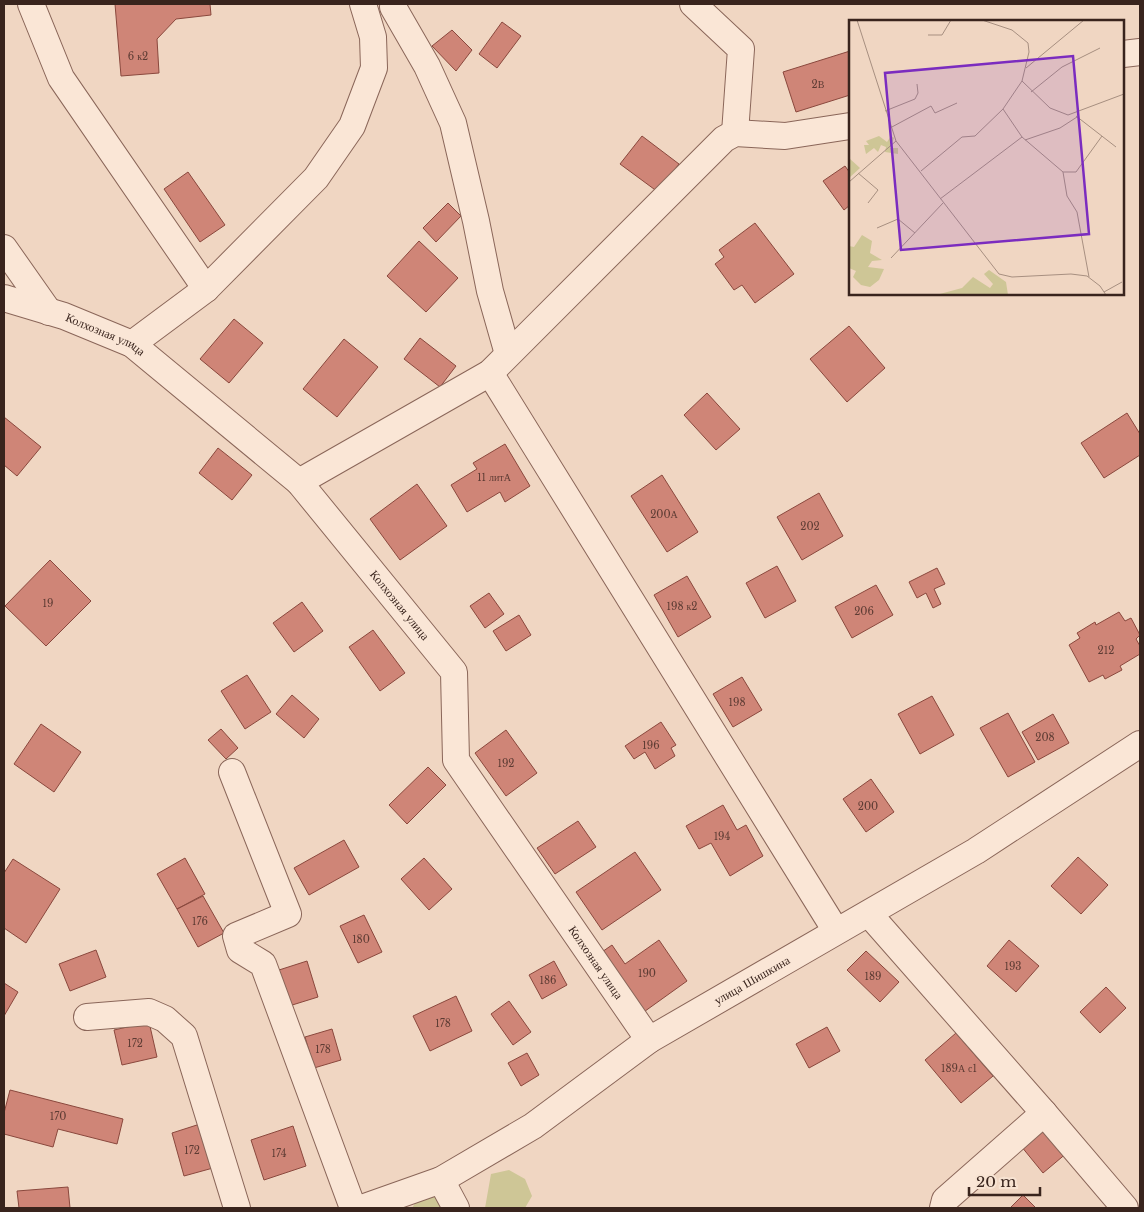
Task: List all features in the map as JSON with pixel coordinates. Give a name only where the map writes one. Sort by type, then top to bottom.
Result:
[{"type":"street","points":[[32,4],[61,78],[206,289]]},
{"type":"street","points":[[132,344],[206,289],[316,178],[352,126],[374,68],[373,37],[363,4]]},
{"type":"street","points":[[693,4],[741,49],[735,133]]},
{"type":"street","points":[[373,37],[395,6],[428,66],[453,124],[490,291],[508,354]]},
{"type":"street","points":[[1124,54],[1140,52]]},
{"type":"street","points":[[299,482],[490,373],[724,139],[735,133],[785,136],[849,126]]},
{"type":"street","points":[[4,248],[49,312]]},
{"type":"street","name":"Колхозная улица","points":[[4,298],[64,316],[132,344],[299,482],[454,672],[456,760],[649,1040]]},
{"type":"street","points":[[490,373],[836,931]]},
{"type":"street","name":"улица Шишкина","points":[[362,1208],[441,1180],[533,1126],[649,1040],[976,851],[1140,744]]},
{"type":"street","points":[[232,772],[288,914],[236,936],[240,950],[263,964],[353,1208]]},
{"type":"street","points":[[869,914],[1125,1208]]},
{"type":"street","points":[[87,1017],[149,1012],[166,1019],[184,1036],[237,1208]]},
{"type":"street","points":[[943,1208],[945,1200],[1044,1113]]},
{"type":"street","points":[[441,1180],[456,1208]]},
{"type":"shaded area","points":[[509,1170],[525,1179],[532,1196],[525,1208],[485,1208],[491,1174]]},
{"type":"shaded area","points":[[440,1192],[454,1208],[412,1208],[421,1194]]},
{"type":"building","points":[[115,4],[210,4],[211,15],[176,19],[157,39],[159,73],[121,76]]},
{"type":"building","points":[[502,22],[521,36],[497,68],[479,54]]},
{"type":"building","points":[[452,30],[472,50],[456,71],[432,46]]},
{"type":"building","points":[[849,51],[849,95],[796,112],[783,72]]},
{"type":"building","points":[[642,136],[679,164],[658,192],[620,164]]},
{"type":"building","points":[[845,166],[849,172],[849,206],[844,210],[823,181]]},
{"type":"building","points":[[188,172],[225,225],[200,242],[164,189]]},
{"type":"building","points":[[448,203],[461,216],[436,242],[423,228]]},
{"type":"building","points":[[755,223],[794,274],[755,303],[742,285],[734,290],[715,264],[724,257],[719,250]]},
{"type":"building","points":[[419,241],[458,278],[426,312],[387,276]]},
{"type":"building","points":[[234,319],[263,343],[229,383],[200,359]]},
{"type":"building","points":[[849,326],[885,368],[847,402],[810,359]]},
{"type":"building","points":[[420,338],[456,366],[440,387],[404,359]]},
{"type":"building","points":[[344,339],[378,367],[337,417],[303,389]]},
{"type":"building","points":[[707,393],[740,429],[716,450],[684,415]]},
{"type":"building","points":[[1127,413],[1140,434],[1140,455],[1104,478],[1081,443]]},
{"type":"building","points":[[4,417],[41,447],[17,476],[4,465]]},
{"type":"building","points":[[505,444],[530,486],[505,502],[500,492],[467,512],[451,485],[477,469],[473,463]]},
{"type":"building","points":[[218,448],[252,475],[232,500],[199,473]]},
{"type":"building","points":[[662,475],[698,532],[667,552],[631,496]]},
{"type":"building","points":[[417,484],[447,526],[400,560],[370,519]]},
{"type":"building","points":[[819,493],[843,536],[802,560],[777,517]]},
{"type":"building","points":[[50,560],[91,601],[46,646],[5,606]]},
{"type":"building","points":[[777,566],[796,601],[765,618],[746,583]]},
{"type":"building","points":[[937,568],[945,584],[934,589],[941,604],[933,608],[926,593],[917,598],[909,582]]},
{"type":"building","points":[[687,576],[711,617],[678,637],[654,595]]},
{"type":"building","points":[[876,585],[893,615],[852,638],[835,607]]},
{"type":"building","points":[[489,593],[504,614],[485,628],[470,606]]},
{"type":"building","points":[[302,602],[323,631],[294,652],[273,623]]},
{"type":"building","points":[[1119,612],[1125,621],[1131,618],[1140,635],[1136,639],[1140,646],[1140,654],[1120,666],[1122,670],[1105,679],[1103,675],[1089,682],[1069,645],[1080,638],[1077,633],[1095,622],[1096,625]]},
{"type":"building","points":[[519,615],[531,635],[506,651],[493,631]]},
{"type":"building","points":[[373,630],[405,673],[380,691],[349,647]]},
{"type":"building","points":[[247,675],[271,712],[245,729],[221,691]]},
{"type":"building","points":[[742,677],[762,710],[733,727],[713,694]]},
{"type":"building","points":[[292,695],[319,719],[304,738],[276,714]]},
{"type":"building","points":[[932,696],[954,735],[920,754],[898,714]]},
{"type":"building","points":[[1008,713],[1035,762],[1008,777],[980,728]]},
{"type":"building","points":[[1053,714],[1069,743],[1038,760],[1022,732]]},
{"type":"building","points":[[661,722],[676,745],[671,748],[675,756],[655,769],[645,752],[634,759],[625,746]]},
{"type":"building","points":[[41,724],[81,752],[54,792],[14,764]]},
{"type":"building","points":[[221,729],[238,748],[226,759],[208,740]]},
{"type":"building","points":[[506,730],[537,773],[506,796],[475,753]]},
{"type":"building","points":[[428,767],[446,785],[407,824],[389,805]]},
{"type":"building","points":[[871,779],[894,812],[866,832],[843,799]]},
{"type":"building","points":[[723,805],[737,830],[746,825],[763,856],[730,876],[711,843],[699,849],[686,826]]},
{"type":"building","points":[[578,821],[596,847],[555,874],[537,848]]},
{"type":"building","points":[[344,840],[359,867],[309,895],[294,868]]},
{"type":"building","points":[[635,852],[661,890],[602,930],[576,892]]},
{"type":"building","points":[[1078,857],[1108,885],[1081,914],[1051,886]]},
{"type":"building","points":[[185,858],[205,894],[177,909],[157,874]]},
{"type":"building","points":[[424,858],[452,889],[429,910],[401,879]]},
{"type":"building","points":[[13,859],[60,889],[26,943],[4,928],[4,873]]},
{"type":"building","points":[[203,896],[224,933],[198,947],[177,909]]},
{"type":"building","points":[[364,915],[382,952],[358,963],[340,926]]},
{"type":"building","points":[[659,940],[687,981],[641,1014],[599,954],[612,945],[625,964]]},
{"type":"building","points":[[1009,940],[1039,966],[1016,992],[987,966]]},
{"type":"building","points":[[96,950],[106,977],[70,991],[59,964]]},
{"type":"building","points":[[866,951],[899,982],[880,1002],[847,970]]},
{"type":"building","points":[[307,961],[318,997],[289,1006],[279,970]]},
{"type":"building","points":[[554,961],[567,985],[542,999],[529,975]]},
{"type":"building","points":[[4,983],[18,992],[4,1016]]},
{"type":"building","points":[[1106,987],[1126,1008],[1100,1033],[1080,1012]]},
{"type":"building","points":[[456,996],[472,1031],[430,1051],[413,1016]]},
{"type":"building","points":[[509,1001],[531,1032],[513,1045],[491,1014]]},
{"type":"building","points":[[149,1022],[157,1057],[122,1065],[114,1030]]},
{"type":"building","points":[[827,1027],[840,1051],[809,1068],[796,1044]]},
{"type":"building","points":[[332,1029],[341,1060],[314,1068],[305,1037]]},
{"type":"building","points":[[956,1033],[993,1076],[961,1103],[925,1060]]},
{"type":"building","points":[[527,1053],[539,1075],[521,1086],[508,1063]]},
{"type":"building","points":[[10,1090],[123,1119],[117,1144],[58,1129],[53,1147],[4,1134],[4,1113]]},
{"type":"building","points":[[200,1124],[213,1168],[184,1176],[172,1133]]},
{"type":"building","points":[[293,1126],[306,1166],[264,1180],[251,1140]]},
{"type":"building","points":[[1045,1126],[1068,1152],[1043,1173],[1021,1146]]},
{"type":"building","points":[[68,1187],[70,1208],[19,1208],[17,1191]]},
{"type":"building","points":[[1023,1195],[1036,1208],[1010,1208]]}]
